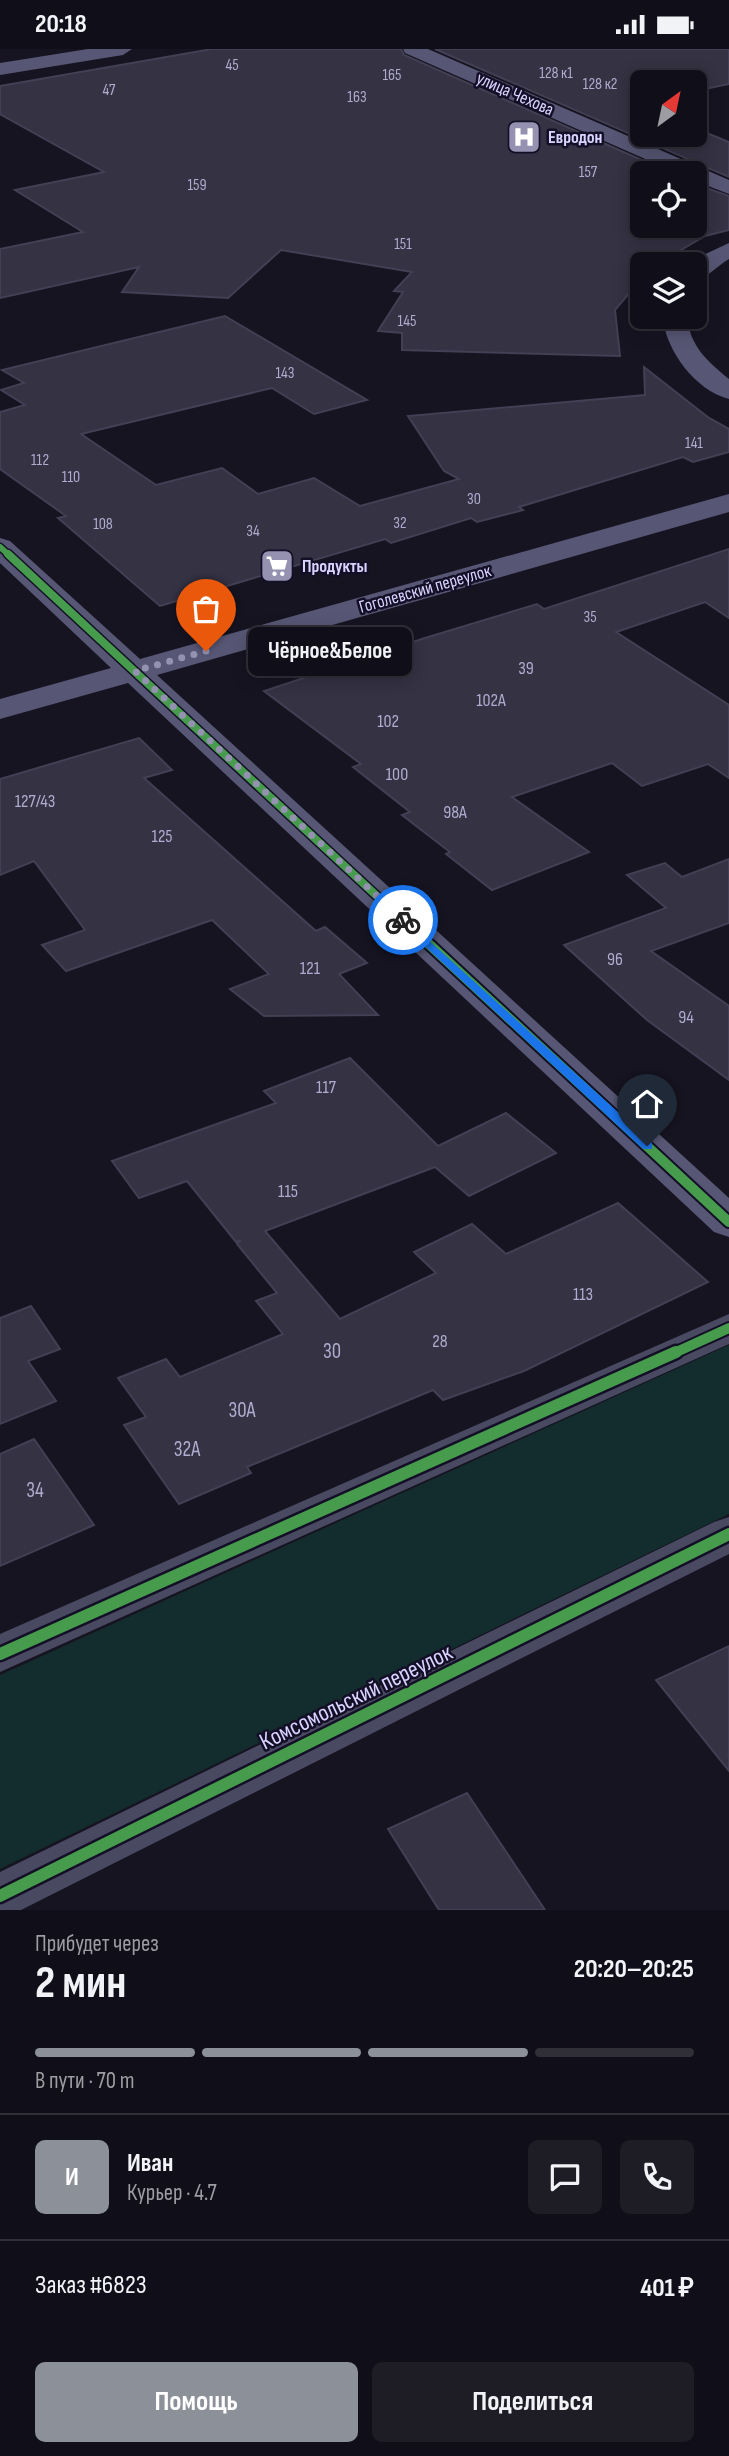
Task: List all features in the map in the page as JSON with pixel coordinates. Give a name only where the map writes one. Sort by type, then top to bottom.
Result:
[{"type":"main road","points":[[0,69],[123,49]]},
{"type":"main road","name":"улица Чехова","points":[[412,49],[668,161]]},
{"type":"main road","name":"улица Чехова","points":[[707,178],[729,188]]},
{"type":"main road","points":[[707,263],[729,250]]},
{"type":"main road","points":[[676,329],[683,348],[704,372],[729,391]]},
{"type":"main road","name":"Гоголевский переулок","points":[[0,709],[729,503]]},
{"type":"main road","points":[[0,547],[729,1222]]},
{"type":"street","points":[[0,1654],[729,1328]]},
{"type":"street","name":"Комсомольский переулок","points":[[0,1895],[729,1534]]},
{"type":"green space","points":[[729,1345],[729,1514],[0,1869],[0,1675]]},
{"type":"building","points":[[212,49],[401,49],[404,55],[644,161],[630,161],[630,238],[702,238],[678,252],[630,252],[630,292],[615,310],[620,356],[402,350],[402,333],[378,331],[403,292],[394,291],[412,272],[281,250],[228,298],[122,292],[139,267],[0,298],[0,249],[83,232],[15,190],[104,172],[0,114],[0,86]]},
{"type":"building","points":[[435,49],[729,49],[729,84],[707,89],[707,70],[630,70],[630,134]]},
{"type":"building","points":[[707,133],[729,142],[729,177],[707,167],[707,161],[692,161],[660,147],[707,147]]},
{"type":"building","points":[[707,188],[729,196],[729,230],[707,236]]},
{"type":"building","points":[[225,316],[367,400],[314,414],[272,388],[81,434],[156,485],[222,468],[258,494],[314,478],[360,506],[459,479],[444,471],[408,416],[645,395],[644,367],[709,418],[729,429],[729,452],[693,462],[683,457],[519,507],[523,510],[477,522],[471,518],[391,543],[385,539],[160,606],[58,518],[66,516],[0,469],[0,412],[25,405],[1,390],[24,383],[2,370]]},
{"type":"building","points":[[729,549],[729,618],[705,602],[616,632],[729,705],[729,778],[708,764],[642,786],[612,763],[512,797],[589,852],[492,890],[446,854],[450,852],[402,815],[410,812],[353,767],[361,764],[264,691],[425,638],[537,604],[544,609]]},
{"type":"building","points":[[139,738],[172,770],[144,778],[316,931],[325,927],[367,963],[339,974],[378,1015],[264,1016],[230,989],[269,974],[212,920],[66,971],[42,945],[85,930],[34,861],[0,875],[0,779]]},
{"type":"building","points":[[729,859],[729,923],[651,951],[729,1006],[729,1080],[647,1020],[564,945],[666,908],[627,875],[665,863],[682,877]]},
{"type":"building","points":[[350,1058],[438,1146],[506,1113],[556,1153],[469,1196],[435,1167],[265,1231],[340,1319],[436,1273],[414,1252],[472,1224],[506,1254],[618,1203],[708,1282],[524,1371],[443,1400],[433,1390],[247,1467],[251,1473],[179,1504],[124,1425],[146,1417],[118,1378],[166,1359],[180,1377],[283,1334],[256,1301],[277,1293],[237,1244],[241,1240],[236,1242],[187,1181],[139,1198],[112,1161],[276,1103],[264,1091]]},
{"type":"building","points":[[31,1306],[60,1349],[28,1361],[56,1401],[0,1424],[0,1318]]},
{"type":"building","points":[[34,1439],[94,1525],[0,1566],[0,1454]]},
{"type":"building","points":[[729,1646],[729,1771],[656,1680]]},
{"type":"building","points":[[467,1793],[545,1910],[439,1910],[388,1829]]},
{"type":"cycle path","points":[[0,547],[729,1222]]},
{"type":"cycle path","points":[[0,1654],[729,1328]]},
{"type":"cycle path","points":[[0,1896],[729,1534]]},
{"type":"way so far","points":[[206,651],[135,671],[403,920]]},
{"type":"place","name":"Евродон","points":[[524,137]]},
{"type":"place","name":"Продукты","points":[[277,566]]},
{"type":"place","name":"Чёрное&Белое","points":[[206,651]]},
{"type":"route","points":[[403,920],[647,1146]]}]
